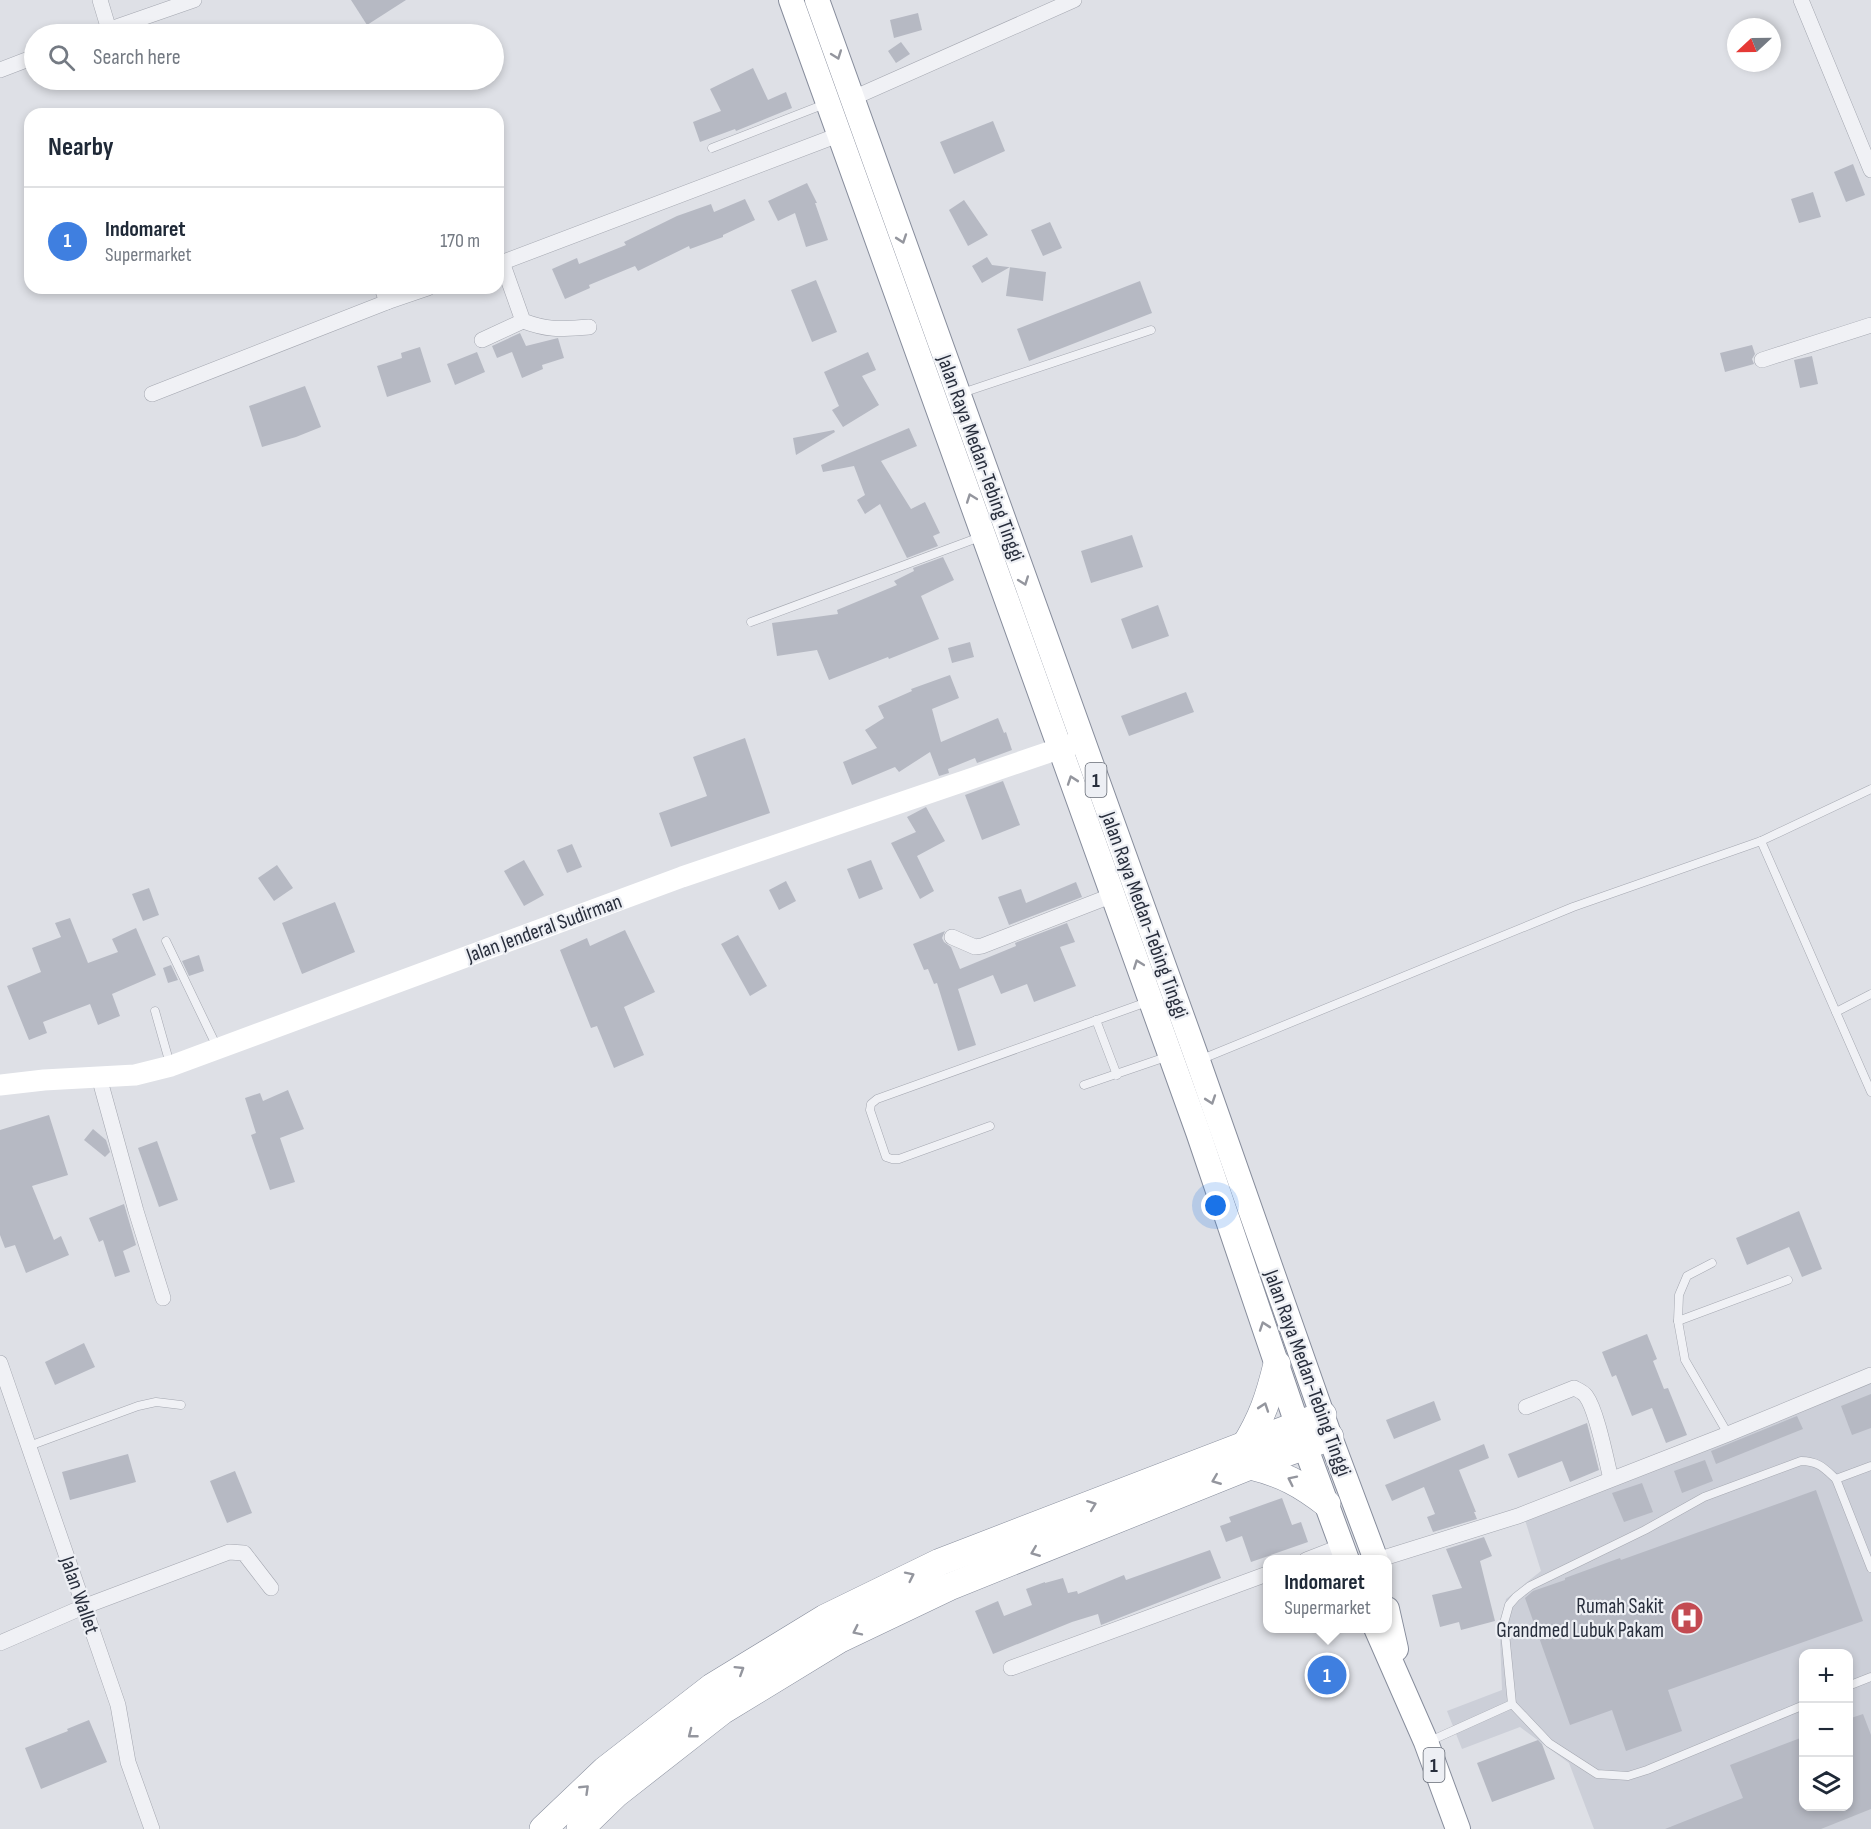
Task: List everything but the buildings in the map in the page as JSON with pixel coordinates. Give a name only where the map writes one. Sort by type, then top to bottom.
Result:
[{"type":"highway","name":"Jalan Raya Medan-Tebing Tinggi","points":[[791,0],[841,134],[930,348],[958,394],[1071,744],[1113,896],[1277,1364],[1314,1430],[1374,1555]]},
{"type":"highway","name":"Jalan Raya Medan-Tebing Tinggi","points":[[817,0],[853,98],[930,348],[984,536],[1071,744],[1198,1061],[1314,1430],[1327,1504],[1344,1553]]},
{"type":"highway","points":[[1247,1457],[1266,1405],[1277,1364]]},
{"type":"highway","points":[[580,1829],[616,1794],[722,1710],[840,1639],[949,1587],[1314,1430]]},
{"type":"highway","points":[[543,1829],[605,1770],[712,1687],[825,1618],[940,1562],[1247,1457],[1304,1486],[1327,1504]]},
{"type":"highway","name":"1","points":[[1392,1631],[1408,1701]]},
{"type":"highway","name":"1","points":[[1378,1633],[1426,1742],[1458,1829]]},
{"type":"main road","name":"Jalan Jenderal Sudirman","points":[[0,1085],[135,1075],[171,1066],[682,877],[1071,744]]},
{"type":"street","points":[[100,0],[102,24]]},
{"type":"street","points":[[125,24],[194,0]]},
{"type":"street","points":[[853,98],[1074,0]]},
{"type":"street","points":[[1801,0],[1871,170]]},
{"type":"street","points":[[0,70],[24,61]]},
{"type":"street","points":[[504,261],[841,134]]},
{"type":"street","points":[[504,273],[523,321]]},
{"type":"street","points":[[152,394],[385,295]]},
{"type":"street","points":[[482,339],[523,321],[541,328],[589,327]]},
{"type":"street","points":[[1762,360],[1871,325]]},
{"type":"street","points":[[952,937],[975,947],[982,946],[1113,896]]},
{"type":"street","points":[[99,1077],[136,1211],[164,1298]]},
{"type":"street","name":"Jalan Wallet","points":[[0,1363],[118,1705],[128,1762],[152,1829]]},
{"type":"street","points":[[1392,1555],[1518,1516],[1871,1375]]},
{"type":"street","points":[[1527,1407],[1574,1388],[1586,1396],[1592,1409],[1611,1479]]},
{"type":"street","points":[[0,1643],[83,1607],[229,1552],[244,1553],[271,1588]]},
{"type":"street","points":[[1011,1668],[1263,1575]]},
{"type":"lane","points":[[712,148],[829,102]]},
{"type":"lane","points":[[958,394],[1150,330]]},
{"type":"lane","points":[[751,622],[984,536]]},
{"type":"lane","points":[[1198,1061],[1574,907],[1761,841],[1871,789]]},
{"type":"lane","points":[[1761,841],[1871,1092]]},
{"type":"lane","points":[[166,941],[218,1048]]},
{"type":"lane","points":[[1836,1012],[1871,994]]},
{"type":"lane","points":[[990,1126],[899,1159],[892,1159],[886,1156],[870,1110],[871,1104],[877,1099],[1151,1000]]},
{"type":"lane","points":[[155,1011],[171,1066]]},
{"type":"lane","points":[[1096,1020],[1117,1075]]},
{"type":"lane","points":[[1084,1085],[1170,1055]]},
{"type":"lane","points":[[1712,1263],[1687,1276],[1679,1295],[1678,1322],[1685,1360],[1728,1434]]},
{"type":"lane","points":[[1678,1322],[1788,1280]]},
{"type":"lane","points":[[29,1446],[156,1401],[181,1405]]},
{"type":"lane","points":[[1799,1707],[1629,1776],[1597,1774],[1549,1743],[1512,1704],[1504,1623],[1509,1605],[1530,1586],[1645,1530],[1704,1497],[1801,1461],[1813,1461],[1836,1479],[1871,1568]]},
{"type":"lane","points":[[1836,1479],[1871,1466]]},
{"type":"lane","points":[[1853,1684],[1871,1677]]},
{"type":"lane","points":[[1426,1742],[1512,1704]]},
{"type":"shaded area","name":"Rumah Sakit Grandmed Lubuk Pakam","points":[[1871,1379],[1871,1829],[1594,1829],[1569,1763],[1520,1727],[1462,1749],[1447,1711],[1502,1690],[1500,1637],[1506,1599],[1541,1571],[1525,1520]]},
{"type":"place","name":"Rumah Sakit Grandmed Lubuk Pakam","points":[[1687,1618]]},
{"type":"place","name":"Indomaret","points":[[1327,1675]]}]
